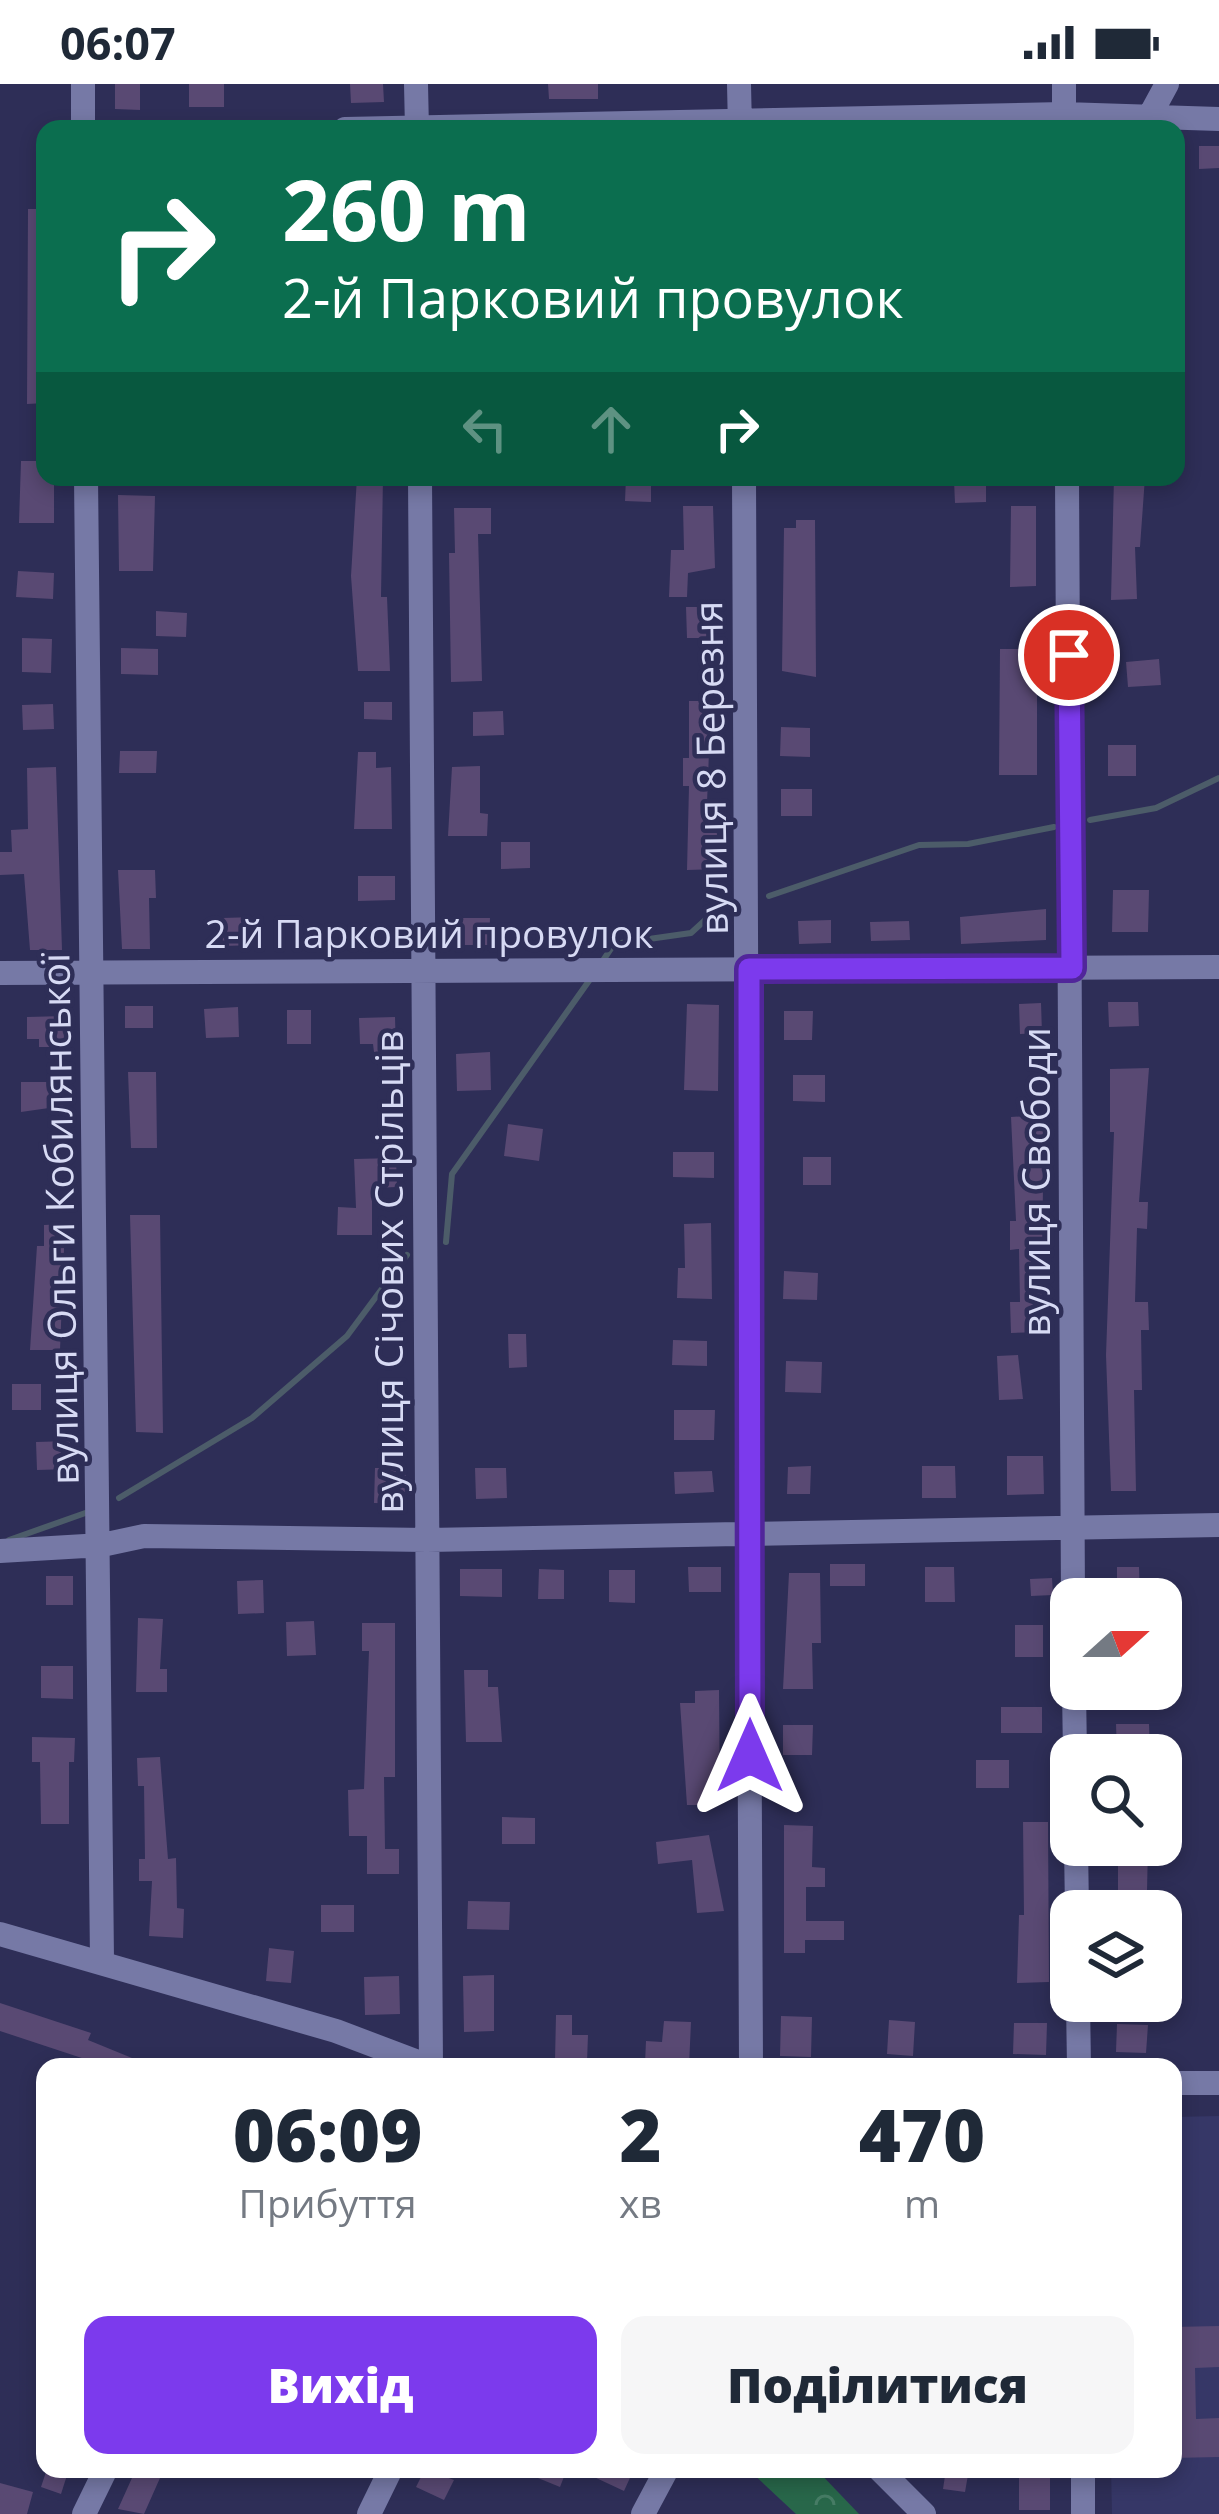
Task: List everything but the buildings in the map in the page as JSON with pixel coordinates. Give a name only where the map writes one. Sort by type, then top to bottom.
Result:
[{"type":"street","points":[[83,84],[83,120]]},
{"type":"street","points":[[416,84],[417,120]]},
{"type":"street","points":[[739,84],[740,120]]},
{"type":"street","points":[[1064,84],[1064,120]]},
{"type":"street","points":[[1148,118],[1167,84]]},
{"type":"street","points":[[1092,120],[1219,119]]},
{"type":"street","name":"вулиця Ольги Кобилянської","points":[[86,486],[102,1545],[102,1960]]},
{"type":"street","name":"вулиця Січових Стрільців","points":[[420,486],[431,2058]]},
{"type":"street","name":"вулиця 8 Березня","points":[[744,486],[752,2058]]},
{"type":"street","name":"вулиця Свободи","points":[[1067,486],[1073,1578]]},
{"type":"street","name":"2-й Парковий провулок","points":[[0,973],[1219,967]]},
{"type":"street","points":[[0,1552],[102,1545],[144,1537],[427,1540],[1219,1525]]},
{"type":"street","points":[[0,1934],[336,2031],[407,2058]]},
{"type":"street","points":[[1078,2022],[1079,2058]]},
{"type":"street","points":[[1182,2083],[1219,2083]]},
{"type":"street","points":[[83,2514],[101,2478]]},
{"type":"street","points":[[369,2514],[387,2478]]},
{"type":"street","points":[[643,2514],[662,2478]]},
{"type":"street","points":[[889,2478],[924,2514]]},
{"type":"street","points":[[1083,2478],[1083,2514]]},
{"type":"shaded area","points":[[1219,2116],[1219,2514],[1112,2514],[1111,2478],[1182,2478],[1182,2117]]},
{"type":"green space","points":[[758,2478],[825,2478],[859,2514],[796,2514]]},
{"type":"waterway","points":[[1090,820],[1156,808],[1219,778]]},
{"type":"waterway","points":[[769,896],[919,845],[968,844],[1054,827]]},
{"type":"waterway","points":[[602,962],[614,944],[691,933],[726,901]]},
{"type":"waterway","points":[[446,1242],[452,1174],[591,978]]},
{"type":"waterway","points":[[119,1498],[252,1418],[347,1336],[407,1255]]},
{"type":"waterway","points":[[9,1540],[91,1511]]},
{"type":"route","points":[[750,1756],[749,969],[1072,968],[1069,655]]}]
